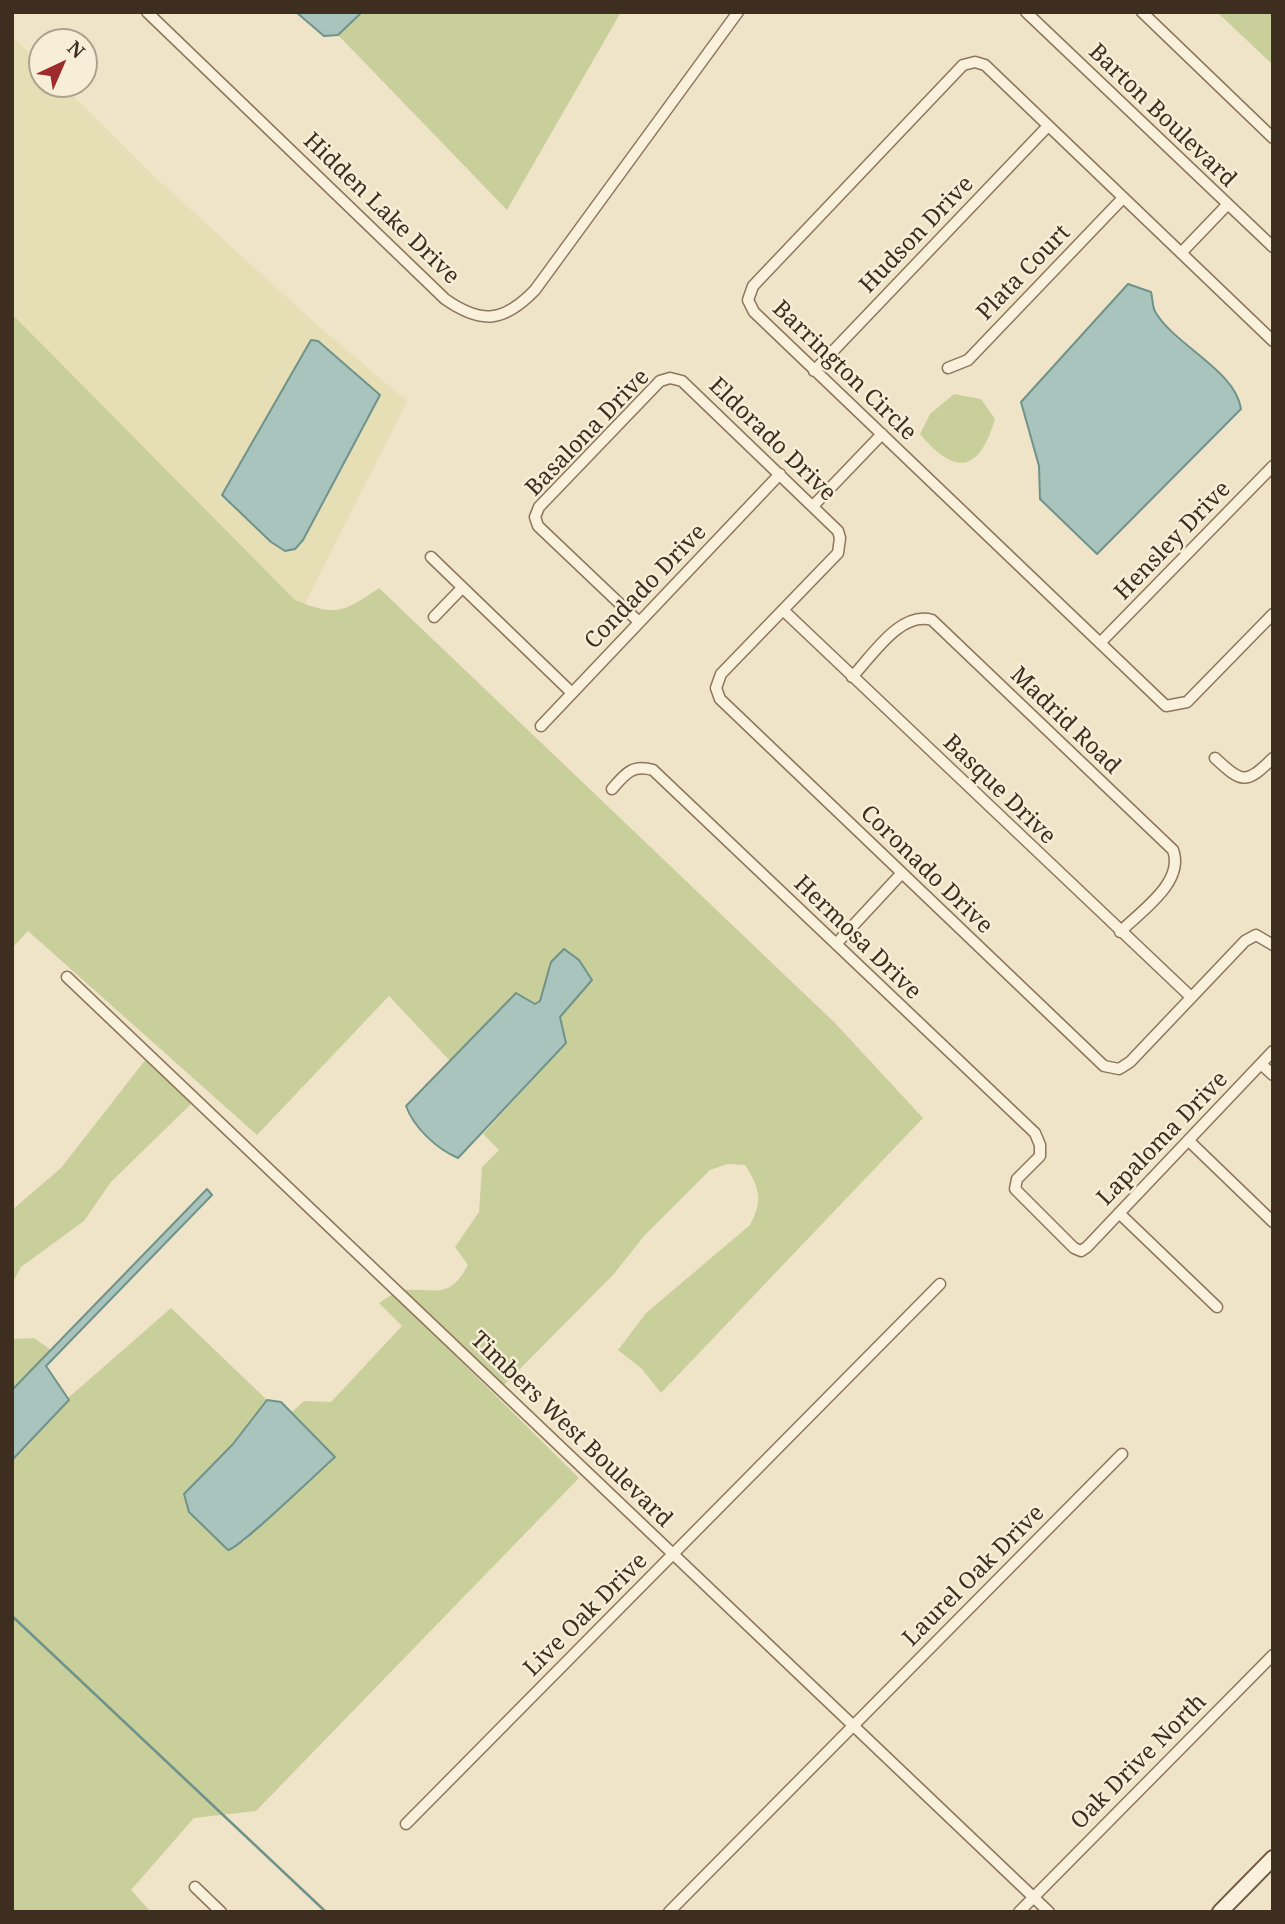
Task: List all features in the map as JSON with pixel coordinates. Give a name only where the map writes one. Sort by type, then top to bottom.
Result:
[{"type":"main road","points":[[1220,1912],[1273,1858]]},
{"type":"street","name":"Hidden Lake Drive","points":[[147,12],[445,299],[478,317],[499,317],[518,308],[535,290],[737,12]]},
{"type":"street","name":"Barton Boulevard","points":[[1026,12],[1273,247]]},
{"type":"street","points":[[1142,12],[1273,138]]},
{"type":"street","name":"Barrington Circle","points":[[1273,341],[985,65],[975,62],[963,65],[753,286],[748,300],[754,312],[814,371],[1166,706],[1187,702],[1273,614]]},
{"type":"street","name":"Hudson Drive","points":[[814,371],[1048,126]]},
{"type":"street","name":"Plata Court","points":[[948,368],[968,360],[1123,198]]},
{"type":"street","points":[[1181,253],[1227,205]]},
{"type":"street","name":"Eldorado Drive","points":[[670,378],[682,381],[838,531],[841,538],[838,553],[783,610]]},
{"type":"street","name":"Basalona Drive","points":[[639,622],[538,526],[535,517],[539,507],[660,381],[670,378]]},
{"type":"street","points":[[813,506],[882,434]]},
{"type":"street","name":"Hensley Drive","points":[[1100,643],[1273,466]]},
{"type":"street","name":"Condado Drive","points":[[541,726],[780,474]]},
{"type":"street","points":[[430,557],[572,693]]},
{"type":"street","points":[[434,617],[462,588]]},
{"type":"street","name":"Basque Drive","points":[[783,610],[1191,997]]},
{"type":"street","name":"Coronado Drive","points":[[783,610],[722,674],[716,688],[720,699],[901,874],[1104,1066],[1119,1069],[1130,1062],[1191,997]]},
{"type":"street","name":"Madrid Road","points":[[852,677],[904,622],[918,616],[932,620],[1172,850],[1177,863],[1173,877],[1120,932]]},
{"type":"street","points":[[1215,758],[1235,776],[1244,779],[1255,777],[1273,758]]},
{"type":"street","name":"Hermosa Drive","points":[[612,789],[630,769],[641,767],[653,770],[1035,1133],[1040,1145],[1040,1156],[1017,1179],[1015,1189],[1019,1196],[1074,1248],[1081,1251]]},
{"type":"street","points":[[836,944],[901,874]]},
{"type":"street","points":[[1191,997],[1245,941],[1256,935],[1273,945]]},
{"type":"street","name":"Timbers West Boulevard","points":[[67,977],[1049,1912]]},
{"type":"street","name":"Lapaloma Drive","points":[[1081,1251],[1273,1051]]},
{"type":"street","points":[[1261,1064],[1273,1075]]},
{"type":"street","points":[[1189,1141],[1273,1222]]},
{"type":"street","points":[[1119,1213],[1217,1307]]},
{"type":"street","name":"Live Oak Drive","points":[[406,1824],[940,1284]]},
{"type":"street","name":"Laurel Oak Drive","points":[[669,1912],[1122,1454]]},
{"type":"street","name":"Oak Drive North","points":[[1019,1912],[1273,1655]]},
{"type":"street","points":[[195,1887],[221,1912]]},
{"type":"shaded area","points":[[12,36],[28,51],[28,98],[75,98],[155,177],[316,324],[407,401],[305,604],[295,600],[12,314]],"holes":[[[311,340],[318,341],[380,396],[303,540],[234,504],[223,495]]]},
{"type":"green space","points":[[362,12],[621,12],[507,210],[338,35]]},
{"type":"green space","points":[[1217,12],[1273,12],[1273,65]]},
{"type":"green space","points":[[12,314],[295,600],[321,609],[339,609],[348,607],[379,588],[835,1023],[923,1118],[661,1393],[642,1369],[618,1350],[646,1313],[750,1225],[757,1209],[758,1195],[745,1165],[728,1164],[710,1170],[644,1236],[613,1275],[504,1385],[403,1290],[448,1288],[468,1265],[455,1247],[479,1212],[482,1167],[499,1150],[483,1134],[566,1044],[551,963],[540,1001],[535,1004],[516,993],[450,1061],[389,996],[257,1135],[28,931],[12,948]]},
{"type":"green space","points":[[954,394],[981,399],[995,419],[981,450],[973,459],[965,462],[955,462],[944,457],[920,434],[930,414]]},
{"type":"green space","points":[[146,1059],[192,1103],[111,1182],[84,1221],[21,1267],[12,1284],[12,1210],[61,1168]]},
{"type":"green space","points":[[393,1294],[579,1478],[256,1811],[194,1818],[131,1890],[151,1912],[12,1912],[12,1460],[68,1398],[171,1308],[267,1400],[233,1444],[243,1543],[262,1521],[335,1457],[292,1412],[304,1401],[331,1402],[402,1326],[379,1303]]},
{"type":"green space","points":[[34,1338],[51,1350],[12,1390],[12,1339]]},
{"type":"water","points":[[296,12],[362,12],[338,35],[324,36]]},
{"type":"water","points":[[1128,284],[1151,292],[1155,311],[1165,325],[1228,382],[1237,395],[1241,409],[1097,554],[1040,499],[1039,466],[1021,402]]},
{"type":"water","points":[[311,340],[318,341],[380,395],[303,540],[295,549],[285,551],[271,542],[222,495]]},
{"type":"water","points":[[564,949],[579,960],[592,980],[560,1017],[566,1043],[458,1158],[450,1154],[420,1130],[406,1106],[516,993],[535,1004],[540,1001],[551,962]]},
{"type":"water","points":[[207,1189],[212,1195],[46,1366],[69,1400],[12,1460],[12,1390]]},
{"type":"water","points":[[267,1400],[281,1402],[335,1457],[263,1523],[228,1550],[189,1512],[184,1494],[233,1444]]},
{"type":"waterway","points":[[12,1616],[326,1912]]}]
